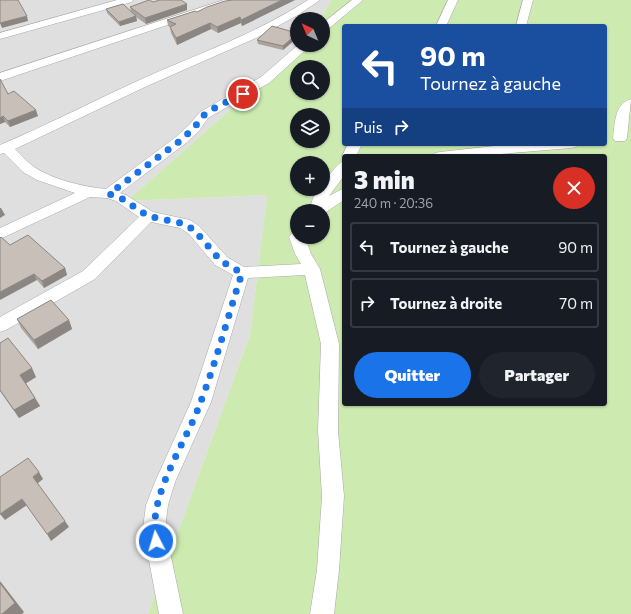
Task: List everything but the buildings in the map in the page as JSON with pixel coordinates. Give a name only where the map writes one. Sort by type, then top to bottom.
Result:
[{"type":"street","points":[[0,36],[128,0]]},
{"type":"street","points":[[0,77],[219,5],[246,0]]},
{"type":"street","points":[[312,269],[242,273],[221,261],[194,230],[185,224],[148,216],[121,198],[109,194],[88,192],[42,177],[28,169],[3,149],[142,83],[255,35],[296,14],[315,0]]},
{"type":"street","points":[[330,22],[358,0]]},
{"type":"street","points":[[442,24],[453,0]]},
{"type":"street","points":[[522,24],[528,0]]},
{"type":"street","points":[[109,194],[181,140],[194,128],[204,115],[265,80],[297,52]]},
{"type":"street","points":[[607,140],[626,138],[623,111],[626,106],[631,103]]},
{"type":"street","points":[[454,154],[511,146]]},
{"type":"street","points":[[317,204],[324,191],[331,184],[342,168]]},
{"type":"street","points":[[0,234],[88,192]]},
{"type":"street","points":[[327,204],[342,194]]},
{"type":"street","points":[[0,325],[90,275],[148,216]]},
{"type":"street","points":[[299,244],[312,269],[330,344],[328,432],[333,496],[328,570],[322,614]]},
{"type":"street","points":[[171,614],[154,528],[157,505],[165,482],[201,402],[242,273]]},
{"type":"shaded area","points":[[0,0],[331,0],[325,12],[290,12],[290,52],[295,52],[127,201],[267,195],[250,335],[148,614],[0,614]]},
{"type":"green space","points":[[331,0],[631,0],[631,614],[148,614],[250,335],[267,195],[127,201],[295,52],[330,52],[330,12],[325,12]]},
{"type":"route","points":[[156,541],[154,528],[157,505],[165,482],[201,402],[242,273],[221,261],[194,230],[185,224],[148,216],[121,198],[109,194],[181,140],[194,128],[204,115],[216,107],[243,94]]}]
